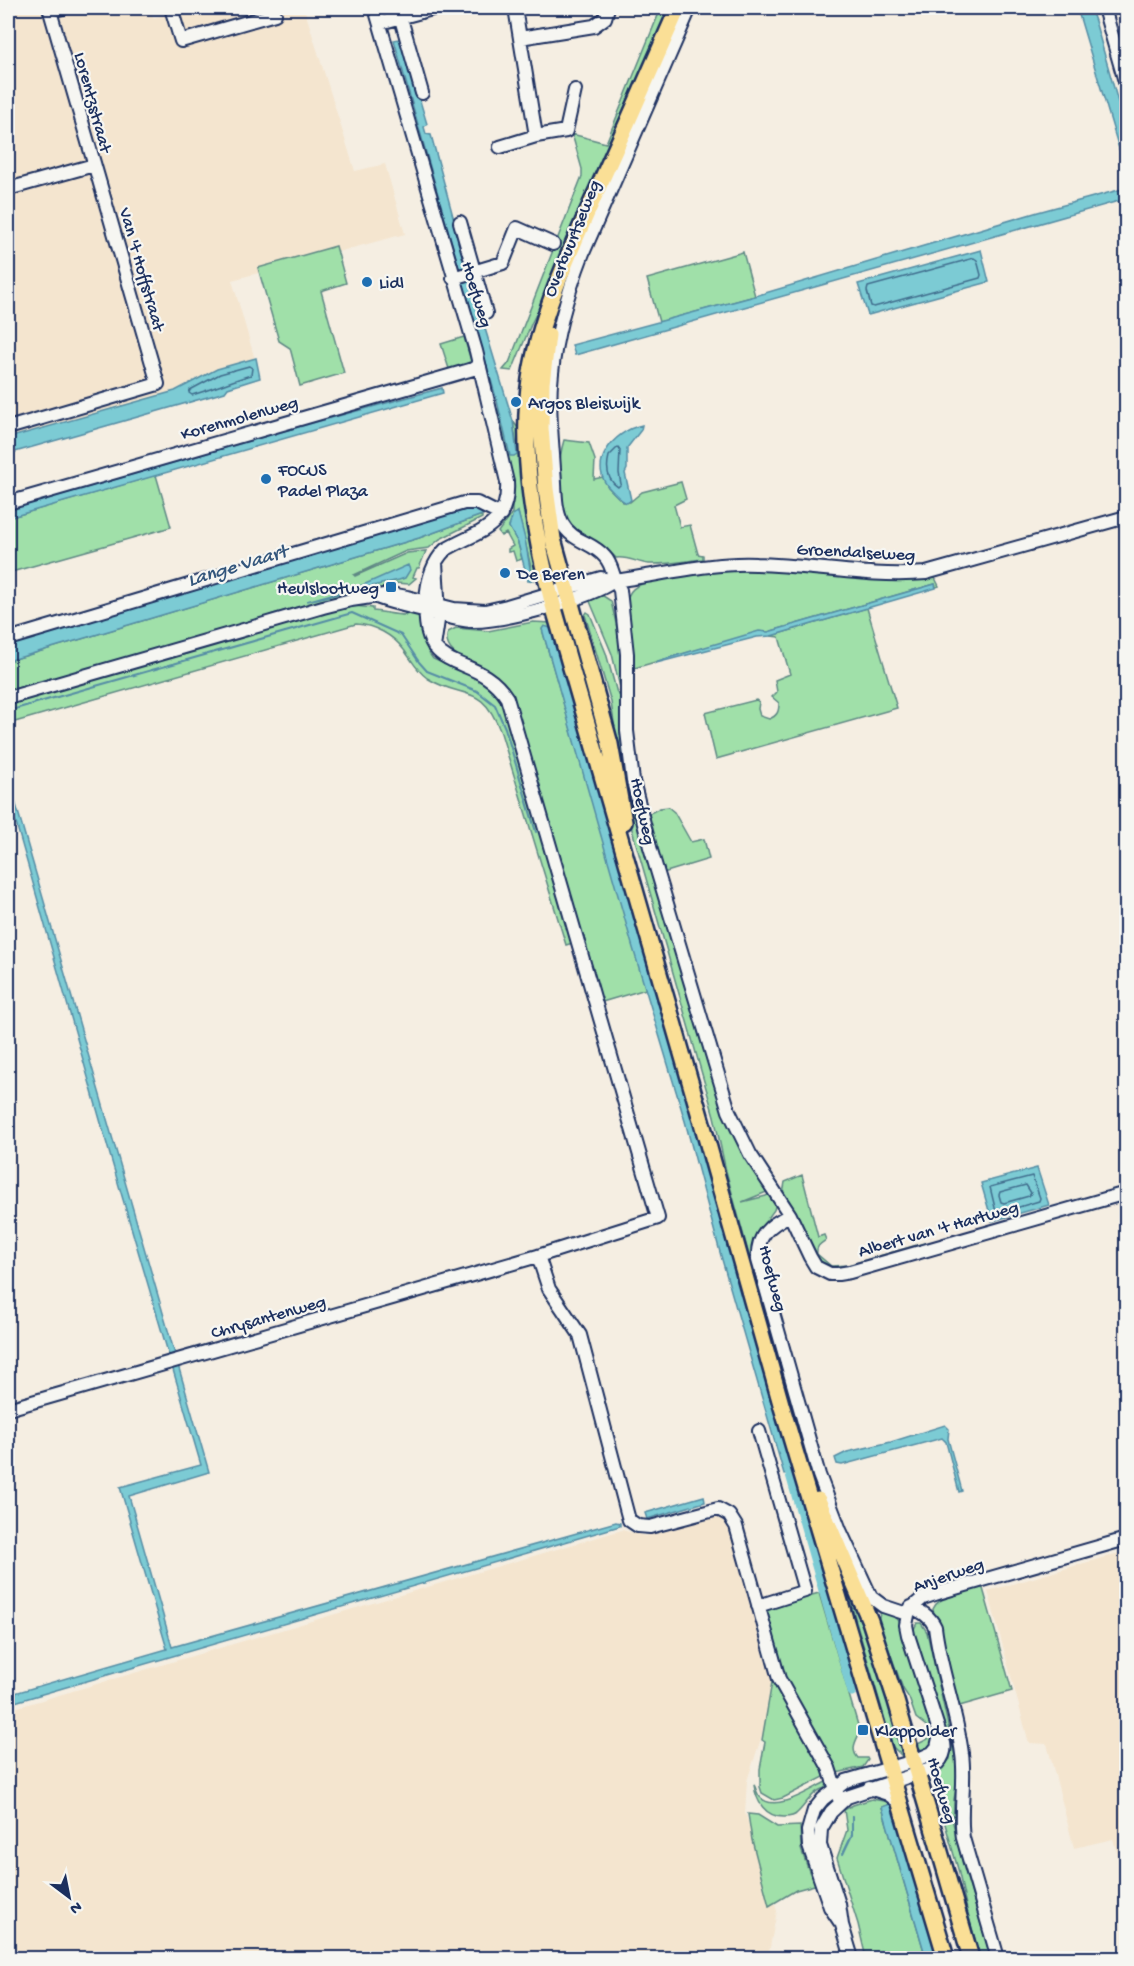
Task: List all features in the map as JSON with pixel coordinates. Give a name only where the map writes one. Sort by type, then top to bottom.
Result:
[{"type":"main road","name":"Overbuurtseweg","points":[[551,599],[535,524],[527,420],[534,356],[540,333],[570,252],[678,8]]},
{"type":"main road","name":"Overbuurtseweg","points":[[556,290],[545,358],[541,428],[553,539],[568,594]]},
{"type":"main road","name":"Hoefweg","points":[[568,594],[610,744],[629,842],[686,1034],[812,1487],[870,1622],[916,1767],[971,1959]]},
{"type":"main road","name":"Hoefweg","points":[[551,599],[784,1415],[946,1959]]},
{"type":"street","name":"Lorentzstraat","points":[[8,189],[94,165],[50,11],[63,8]]},
{"type":"street","points":[[171,8],[181,41],[275,14]]},
{"type":"street","name":"Hoefweg","points":[[375,8],[464,274],[486,313]]},
{"type":"street","points":[[380,23],[399,12],[436,8]]},
{"type":"street","points":[[515,8],[536,136]]},
{"type":"street","points":[[520,38],[594,26],[605,18],[608,8]]},
{"type":"street","name":"Overbuurtseweg","points":[[614,581],[609,562],[604,555],[578,540],[561,522],[556,498],[550,419],[554,353],[564,308],[583,253],[690,8]]},
{"type":"street","points":[[1104,8],[1126,85]]},
{"type":"street","points":[[399,12],[422,93]]},
{"type":"street","points":[[500,147],[536,136],[566,131],[575,90]]},
{"type":"street","name":"Van 't Hoffstraat","points":[[8,428],[158,384],[94,165]]},
{"type":"street","name":"Hoefweg","points":[[460,222],[464,274],[480,367],[507,482],[506,503],[501,515]]},
{"type":"street","points":[[464,274],[503,263],[517,228],[552,244]]},
{"type":"street","name":"Korenmolenweg","points":[[8,503],[480,367]]},
{"type":"street","points":[[8,639],[464,503],[477,503],[501,515],[489,527],[445,550],[436,562],[429,576],[425,606],[427,636],[445,658],[486,676],[495,682],[507,698],[658,1218],[538,1256],[549,1289],[580,1335],[629,1520],[638,1526],[650,1527],[713,1509],[723,1510],[732,1518],[779,1679],[829,1768],[840,1802]]},
{"type":"street","name":"Groendalseweg","points":[[551,599],[603,588],[614,581],[708,567],[754,563],[899,575],[926,573],[1126,517]]},
{"type":"street","points":[[434,647],[439,610],[436,562]]},
{"type":"street","name":"Hoefweg","points":[[614,581],[612,591],[621,615],[627,654],[629,750],[639,811],[729,1111],[750,1154],[790,1215],[770,1226],[762,1236],[758,1260],[819,1475],[840,1530],[871,1597],[879,1604],[927,1615],[932,1620],[962,1753],[964,1779],[961,1823],[963,1838],[998,1959]]},
{"type":"street","points":[[8,698],[351,600],[391,594],[439,610],[453,618],[473,621],[505,617],[551,599]]},
{"type":"street","name":"Albert van 't Hartweg","points":[[790,1215],[816,1266],[831,1274],[838,1274],[1126,1193]]},
{"type":"street","name":"Chrysantenweg","points":[[8,1409],[538,1256]]},
{"type":"street","points":[[758,1606],[805,1591],[759,1431]]},
{"type":"street","name":"Anjerweg","points":[[916,1767],[935,1766],[942,1759],[945,1746],[906,1625],[909,1610],[923,1599],[938,1593],[1126,1539]]},
{"type":"street","points":[[842,1925],[830,1907],[809,1846],[808,1831],[814,1810],[823,1799],[846,1781],[892,1774],[916,1767]]},
{"type":"street","points":[[852,1959],[842,1925],[839,1904],[820,1845],[821,1829],[825,1819],[840,1802],[892,1774]]},
{"type":"street","points":[[869,1788],[888,1794],[901,1804]]},
{"type":"shaded area","points":[[8,8],[150,8],[153,18],[188,8],[304,8],[355,171],[385,164],[405,234],[232,280],[260,377],[8,450]]},
{"type":"shaded area","points":[[714,1516],[731,1526],[773,1677],[769,1714],[747,1781],[745,1813],[777,1911],[769,1952],[771,1958],[8,1958],[8,1710],[622,1530],[645,1536]]},
{"type":"shaded area","points":[[1126,1551],[1126,1884],[1113,1839],[1074,1848],[1047,1744],[1029,1743],[988,1591]]},
{"type":"green space","points":[[661,8],[670,8],[548,291],[532,322],[512,371],[503,370],[509,363],[582,176],[572,134],[606,143]]},
{"type":"green space","points":[[336,246],[346,283],[321,291],[344,373],[300,386],[290,348],[279,341],[258,268]]},
{"type":"green space","points":[[743,252],[755,296],[659,322],[647,279]]},
{"type":"green space","points":[[464,337],[471,361],[464,365],[465,368],[450,372],[441,344]]},
{"type":"green space","points":[[498,409],[500,409],[504,427],[516,442],[513,421],[520,431],[539,575],[534,580],[518,512],[509,527],[518,543],[522,559],[516,561],[513,551],[508,552],[508,549],[513,546],[506,533],[501,536],[498,532],[512,513],[512,495]]},
{"type":"green space","points":[[564,440],[589,443],[595,460],[594,479],[603,477],[608,487],[623,502],[630,502],[642,492],[681,482],[686,499],[674,505],[680,527],[690,525],[698,554],[703,555],[703,559],[656,564],[616,558],[576,531],[569,523],[565,513],[560,488],[560,462]]},
{"type":"green space","points":[[156,475],[171,527],[8,573],[8,518]]},
{"type":"green space","points":[[482,515],[482,518],[440,539],[429,548],[406,551],[354,575],[407,553],[426,551],[413,577],[416,578],[409,584],[395,583],[395,585],[385,585],[384,588],[376,588],[312,606],[308,604],[270,615],[267,619],[8,694],[8,661],[419,538]]},
{"type":"green space","points":[[727,569],[934,576],[939,586],[936,587],[935,584],[631,669],[627,599],[633,589],[649,582]]},
{"type":"green space","points":[[600,594],[611,601],[621,646],[621,692],[612,654],[589,599]]},
{"type":"green space","points":[[343,607],[373,608],[373,611],[397,615],[405,615],[405,610],[416,612],[423,623],[427,648],[433,659],[488,683],[504,703],[576,942],[566,945],[501,733],[494,717],[479,699],[427,678],[400,645],[389,635],[376,629],[356,624],[8,724],[8,703]]},
{"type":"green space","points":[[867,608],[897,708],[716,759],[705,713],[756,700],[759,702],[760,716],[769,719],[778,711],[779,703],[772,697],[777,692],[775,680],[790,674],[779,637],[771,636]]},
{"type":"green space","points":[[587,612],[590,614],[606,653],[617,693],[623,699],[623,734],[697,1024],[769,1191],[742,1202],[770,1193],[776,1203],[774,1210],[755,1236],[753,1251],[780,1349],[775,1350],[726,1171],[714,1116],[627,812],[611,702],[585,615]]},
{"type":"green space","points":[[533,622],[551,623],[633,894],[542,629],[646,989],[602,1002],[517,715],[500,681],[490,672],[456,654],[447,641],[448,632],[456,628],[488,631]]},
{"type":"green space","points":[[668,807],[674,812],[691,842],[704,839],[709,859],[663,873],[648,814]]},
{"type":"green space","points":[[802,1175],[818,1237],[824,1235],[826,1240],[818,1247],[817,1254],[831,1266],[848,1265],[924,1243],[922,1247],[843,1269],[829,1268],[817,1260],[783,1194],[785,1182]]},
{"type":"green space","points":[[832,1550],[838,1554],[905,1742],[905,1759],[893,1747],[849,1597]]},
{"type":"green space","points":[[982,1585],[1012,1691],[956,1707],[933,1609],[940,1601],[950,1597],[950,1594]]},
{"type":"green space","points":[[819,1593],[860,1732],[854,1751],[858,1758],[868,1760],[863,1767],[837,1773],[785,1682],[763,1609]]},
{"type":"green space","points":[[882,1610],[894,1615],[899,1621],[935,1734],[933,1746],[923,1751],[916,1745],[928,1739],[930,1729],[916,1718],[903,1689],[878,1619]]},
{"type":"green space","points":[[917,1623],[921,1623],[927,1632],[959,1774],[954,1799],[953,1823],[991,1958],[980,1958],[933,1782],[950,1759],[950,1749],[913,1631]]},
{"type":"green space","points":[[776,1680],[828,1775],[783,1798],[774,1800],[762,1793],[760,1769],[765,1742],[762,1740],[772,1682]]},
{"type":"green space","points":[[828,1783],[825,1788],[813,1795],[796,1814],[787,1817],[777,1816],[767,1811],[759,1802],[754,1785],[760,1797],[767,1802],[775,1803],[784,1802]]},
{"type":"green space","points":[[872,1799],[890,1804],[882,1807],[926,1958],[866,1958],[837,1858],[847,1830],[844,1810]]},
{"type":"green space","points":[[748,1814],[758,1815],[777,1827],[800,1826],[801,1849],[810,1874],[818,1884],[796,1890],[769,1906],[752,1840]]},
{"type":"water","points":[[1077,8],[1090,8],[1095,21],[1126,130],[1126,172]]},
{"type":"water","points":[[399,39],[403,44],[427,124],[424,127],[426,134],[431,135],[470,279],[513,421],[517,454],[514,456],[510,456],[497,401],[394,40]]},
{"type":"water","points":[[1126,188],[1126,199],[575,355],[572,345],[755,296]]},
{"type":"water","points":[[981,250],[989,282],[868,315],[858,284]]},
{"type":"water","points":[[256,358],[260,378],[228,388],[225,392],[8,454],[8,438],[175,391],[217,369]]},
{"type":"water","points":[[442,388],[443,393],[8,518],[8,510]]},
{"type":"water","points":[[642,425],[641,430],[627,448],[625,473],[631,500],[627,503],[617,496],[604,481],[601,471],[602,461],[606,451],[621,434]]},
{"type":"water","points":[[470,508],[482,512],[482,515],[419,538],[8,661],[8,644]]},
{"type":"water","points":[[518,512],[532,580],[528,581],[518,543],[509,527],[513,514]]},
{"type":"water","points":[[408,565],[410,570],[405,578],[307,601],[363,585]]},
{"type":"water","points":[[935,584],[936,588],[771,636],[757,637],[656,663],[759,631],[768,632]]},
{"type":"water","points":[[544,626],[551,628],[794,1472],[784,1474],[685,1121],[542,629]]},
{"type":"water","points":[[8,777],[209,1472],[129,1496],[172,1647],[616,1522],[620,1523],[620,1526],[8,1704],[8,1695],[167,1649],[120,1487],[201,1465],[8,795]]},
{"type":"water","points":[[1037,1168],[1049,1205],[992,1221],[981,1183]]},
{"type":"water","points":[[945,1425],[949,1429],[948,1439],[962,1491],[959,1492],[946,1442],[942,1438],[842,1465],[837,1464],[835,1458],[847,1452],[891,1442]]},
{"type":"water","points":[[704,1496],[705,1502],[647,1519],[645,1513]]},
{"type":"water","points":[[890,1804],[895,1813],[937,1958],[926,1958],[882,1807]]},
{"type":"waterway","points":[[1118,8],[1126,38]]},
{"type":"waterway","points":[[8,711],[352,613],[401,635],[427,671],[477,691],[495,705],[505,728],[536,832]]},
{"type":"waterway","points":[[787,1464],[852,1692]]},
{"type":"waterway","points":[[843,1854],[852,1835],[852,1816]]},
{"type":"place","name":"Lidl","points":[[367,282]]},
{"type":"place","name":"Argos Bleiswijk","points":[[516,402]]},
{"type":"place","name":"FOCUS Padel Plaza","points":[[266,479]]},
{"type":"place","name":"De Beren","points":[[505,573]]},
{"type":"place","name":"Heulslootweg","points":[[391,587]]},
{"type":"place","name":"Klappolder","points":[[863,1730]]},
{"type":"water label","name":"Lange Vaart","points":[[237,564]]}]
